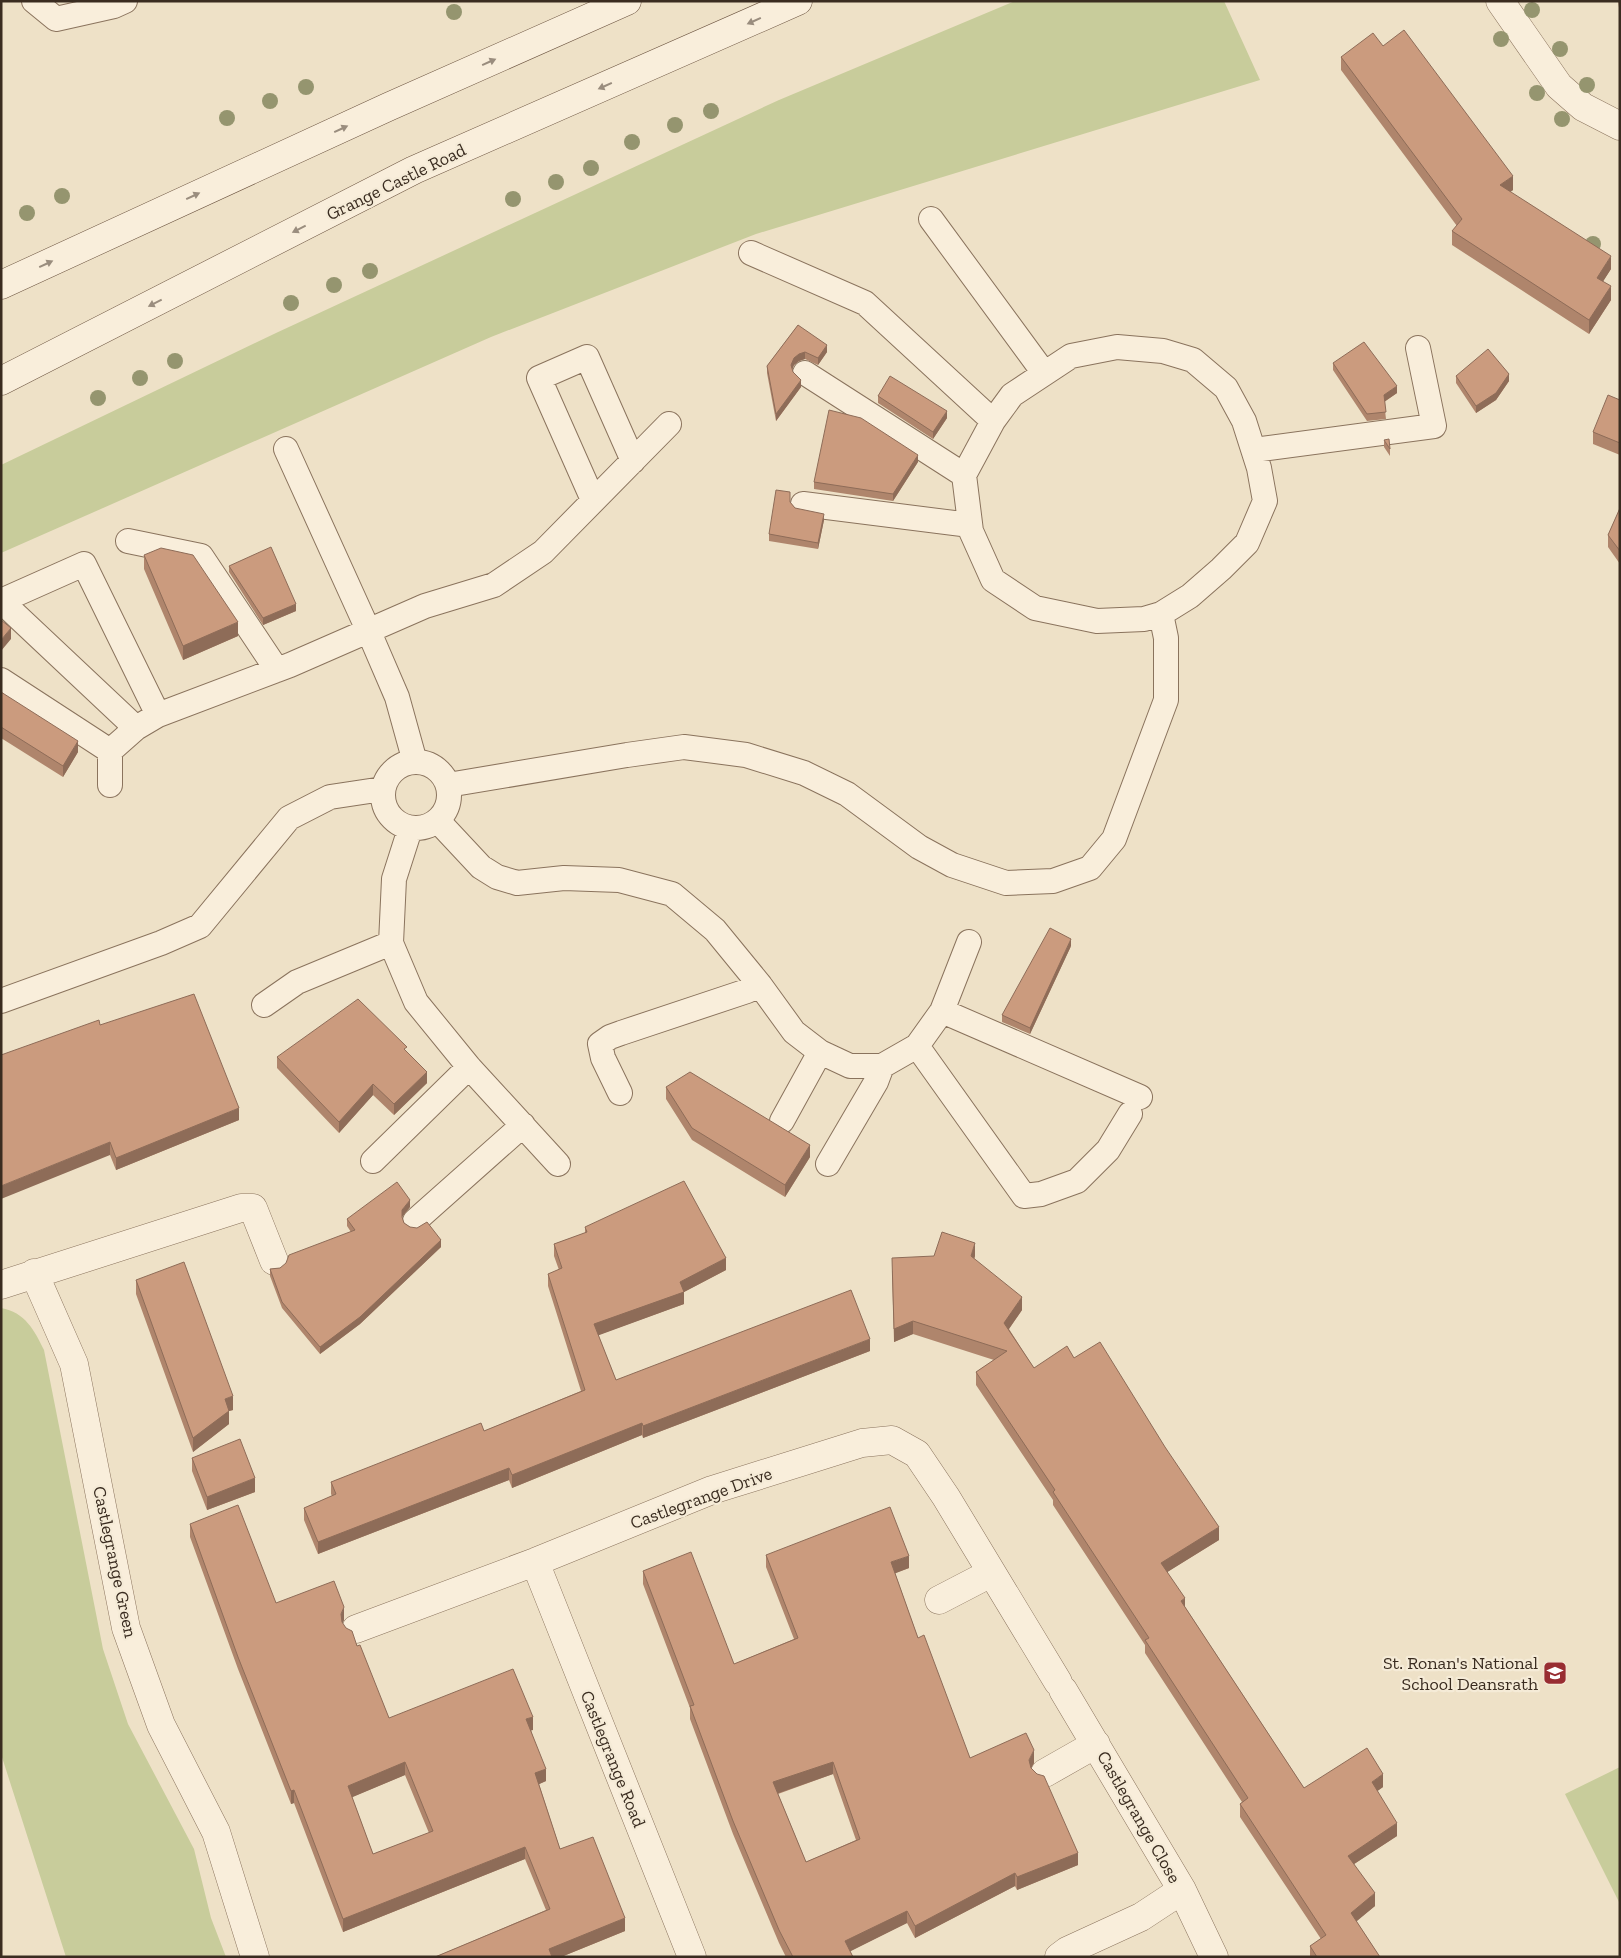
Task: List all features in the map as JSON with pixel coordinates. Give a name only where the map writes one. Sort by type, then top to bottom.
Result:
[{"type":"street","points":[[1,285],[388,107],[627,1]]},
{"type":"street","name":"Grange Castle Road","points":[[1,381],[414,170],[798,1]]},
{"type":"street","points":[[1500,1],[1559,86],[1583,106],[1620,126]]},
{"type":"street","points":[[1,1284],[241,1208],[253,1208],[274,1260]]},
{"type":"street","name":"Castlegrange Green","points":[[34,1273],[74,1364],[126,1628],[161,1725],[216,1832],[255,1957]]},
{"type":"street","name":"Castlegrange Drive","points":[[356,1629],[535,1562],[712,1490],[862,1443],[892,1440],[918,1454],[1060,1686]]},
{"type":"street","name":"Castlegrange Road","points":[[535,1562],[692,1957]]},
{"type":"street","points":[[939,1600],[991,1573]]},
{"type":"street","name":"Castlegrange Close","points":[[1060,1686],[1182,1890],[1214,1957]]},
{"type":"street","name":"Castlegrange Close","points":[[1045,1772],[1096,1744]]},
{"type":"street","name":"Castlegrange Close","points":[[1059,1957],[1141,1917],[1182,1890]]},
{"type":"lane","points":[[34,1],[56,19],[114,6],[125,1]]},
{"type":"lane","points":[[931,219],[1044,373]]},
{"type":"lane","points":[[751,253],[865,303],[993,421]]},
{"type":"lane","points":[[1117,347],[1163,351],[1193,360],[1226,388],[1244,420],[1259,468],[1265,501],[1246,542],[1221,569],[1190,596],[1162,614],[1144,619],[1096,621],[1035,608],[993,580],[971,531],[964,475],[993,421],[1012,395],[1044,373],[1071,356],[1117,347]]},
{"type":"lane","points":[[1254,450],[1434,426],[1418,348]]},
{"type":"lane","points":[[593,500],[539,378],[587,357],[632,461]]},
{"type":"lane","points":[[805,373],[964,475]]},
{"type":"lane","points":[[110,785],[110,751],[136,728],[158,715],[277,670],[370,632],[425,606],[494,585],[543,552],[669,424]]},
{"type":"lane","points":[[286,449],[370,632],[397,698],[415,762]]},
{"type":"lane","points":[[803,504],[970,525]]},
{"type":"lane","points":[[128,541],[200,556],[277,670]]},
{"type":"lane","points":[[136,728],[1,601],[84,564],[158,715]]},
{"type":"lane","points":[[448,785],[617,756],[684,748],[746,755],[804,772],[847,794],[919,847],[952,865],[1006,883],[1053,881],[1090,868],[1114,839],[1166,700],[1166,638],[1162,614]]},
{"type":"lane","points":[[1,680],[110,751]]},
{"type":"lane","points":[[415,762],[426,763],[444,775],[450,795],[448,805],[438,822],[420,829],[400,824],[389,814],[383,800],[384,789],[394,770],[404,764],[415,762]]},
{"type":"lane","points":[[1,1001],[161,943],[200,926],[289,818],[330,797],[384,789]]},
{"type":"lane","points":[[438,822],[481,867],[497,878],[517,883],[564,878],[619,880],[672,894],[715,930],[760,985],[794,1032],[820,1052],[850,1066],[882,1066],[917,1046],[942,1011],[969,942]]},
{"type":"lane","points":[[410,828],[394,879],[391,943],[416,1002],[469,1066],[558,1164]]},
{"type":"lane","points":[[264,1005],[297,982],[391,943]]},
{"type":"lane","points":[[620,1093],[604,1058],[600,1044],[610,1037],[748,991],[760,985]]},
{"type":"lane","points":[[917,1046],[1024,1196],[1040,1194],[1078,1181],[1108,1150],[1135,1106],[942,1011]]},
{"type":"lane","points":[[782,1120],[820,1052]]},
{"type":"lane","points":[[373,1161],[469,1066]]},
{"type":"lane","points":[[828,1164],[876,1082],[882,1066]]},
{"type":"lane","points":[[415,1221],[522,1125]]},
{"type":"green space","points":[[1015,1],[1224,1],[1260,80],[756,234],[491,337],[1,553],[1,465],[276,333],[779,100]]},
{"type":"green space","points":[[1,1308],[23,1318],[33,1329],[44,1350],[103,1649],[128,1724],[194,1849],[211,1918],[226,1957],[66,1957],[1,1754]]},
{"type":"green space","points":[[1620,1767],[1620,1904],[1565,1794]]},
{"type":"building","points":[[1404,30],[1513,176],[1500,185],[1611,256],[1597,278],[1611,286],[1589,320],[1452,231],[1462,219],[1341,57],[1373,33],[1383,46]]},
{"type":"building","points":[[798,325],[827,345],[818,358],[805,352],[794,358],[791,365],[793,372],[801,380],[776,414],[767,366]]},
{"type":"building","points":[[1364,342],[1397,386],[1384,395],[1386,412],[1367,414],[1333,363]]},
{"type":"building","points":[[1488,349],[1509,374],[1496,393],[1476,406],[1456,376]]},
{"type":"building","points":[[890,376],[947,411],[933,432],[878,396]]},
{"type":"building","points":[[1608,395],[1620,400],[1620,443],[1593,432]]},
{"type":"building","points":[[829,410],[861,418],[918,455],[893,494],[814,482]]},
{"type":"building","points":[[1389,439],[1390,449],[1384,440]]},
{"type":"building","points":[[776,490],[790,492],[790,502],[795,508],[824,514],[818,543],[769,534]]},
{"type":"building","points":[[1620,508],[1620,551],[1608,535]]},
{"type":"building","points":[[271,547],[296,604],[263,618],[229,566]]},
{"type":"building","points":[[161,548],[193,555],[238,622],[183,646],[144,555]]},
{"type":"building","points":[[1,620],[11,628],[1,640]]},
{"type":"building","points":[[1,692],[78,741],[63,766],[1,727]]},
{"type":"building","points":[[1050,928],[1071,939],[1030,1028],[1002,1015]]},
{"type":"building","points":[[194,994],[239,1108],[116,1158],[110,1142],[1,1186],[1,1055],[99,1020],[100,1025]]},
{"type":"building","points":[[358,999],[407,1047],[404,1049],[427,1072],[394,1104],[373,1084],[339,1122],[277,1057]]},
{"type":"building","points":[[690,1072],[810,1145],[785,1185],[692,1128],[666,1087]]},
{"type":"building","points":[[684,1181],[726,1258],[680,1282],[684,1292],[594,1324],[616,1380],[851,1290],[870,1339],[643,1426],[642,1423],[512,1475],[509,1468],[318,1542],[304,1508],[336,1494],[331,1482],[481,1423],[484,1431],[585,1390],[548,1274],[562,1268],[554,1244],[587,1232],[585,1227]]},
{"type":"building","points":[[397,1182],[410,1200],[402,1210],[404,1223],[410,1227],[417,1228],[427,1222],[441,1240],[360,1317],[320,1347],[282,1302],[270,1269],[280,1268],[286,1263],[289,1255],[355,1230],[347,1219]]},
{"type":"building","points":[[942,1232],[975,1243],[971,1256],[1022,1297],[1004,1323],[1034,1368],[1067,1346],[1074,1358],[1100,1342],[1165,1447],[1219,1527],[1161,1563],[1185,1598],[1181,1601],[1304,1788],[1367,1748],[1383,1774],[1372,1782],[1397,1823],[1348,1856],[1375,1893],[1351,1913],[1380,1957],[1317,1957],[1310,1946],[1326,1935],[1240,1804],[1248,1798],[1145,1640],[1149,1638],[1053,1492],[1055,1490],[976,1372],[1007,1351],[913,1321],[894,1329],[892,1258],[934,1256]]},
{"type":"building","points":[[184,1262],[233,1396],[225,1399],[229,1411],[193,1438],[136,1280]]},
{"type":"building","points":[[240,1439],[255,1478],[207,1497],[192,1458]]},
{"type":"building","points":[[238,1505],[276,1603],[334,1581],[344,1607],[341,1614],[342,1622],[346,1628],[352,1631],[357,1646],[360,1645],[389,1718],[513,1669],[533,1717],[526,1719],[546,1769],[535,1773],[560,1849],[593,1837],[625,1918],[549,1949],[552,1957],[435,1957],[550,1909],[525,1847],[343,1919],[294,1790],[291,1791],[238,1657],[190,1524]],"holes":[[[405,1762],[433,1831],[373,1854],[348,1786]]]},
{"type":"building","points":[[890,1507],[909,1556],[891,1562],[918,1638],[924,1635],[970,1758],[1026,1733],[1034,1750],[1029,1760],[1031,1768],[1037,1774],[1044,1776],[1078,1853],[1017,1877],[1015,1873],[915,1926],[907,1911],[845,1941],[853,1957],[793,1957],[779,1930],[733,1821],[690,1706],[694,1705],[643,1571],[691,1552],[734,1664],[798,1638],[766,1555]],"holes":[[[833,1762],[860,1839],[806,1862],[773,1782]]]},
{"type":"place","name":"St. Ronan's National School Deansrath","points":[[1555,1673]]}]
